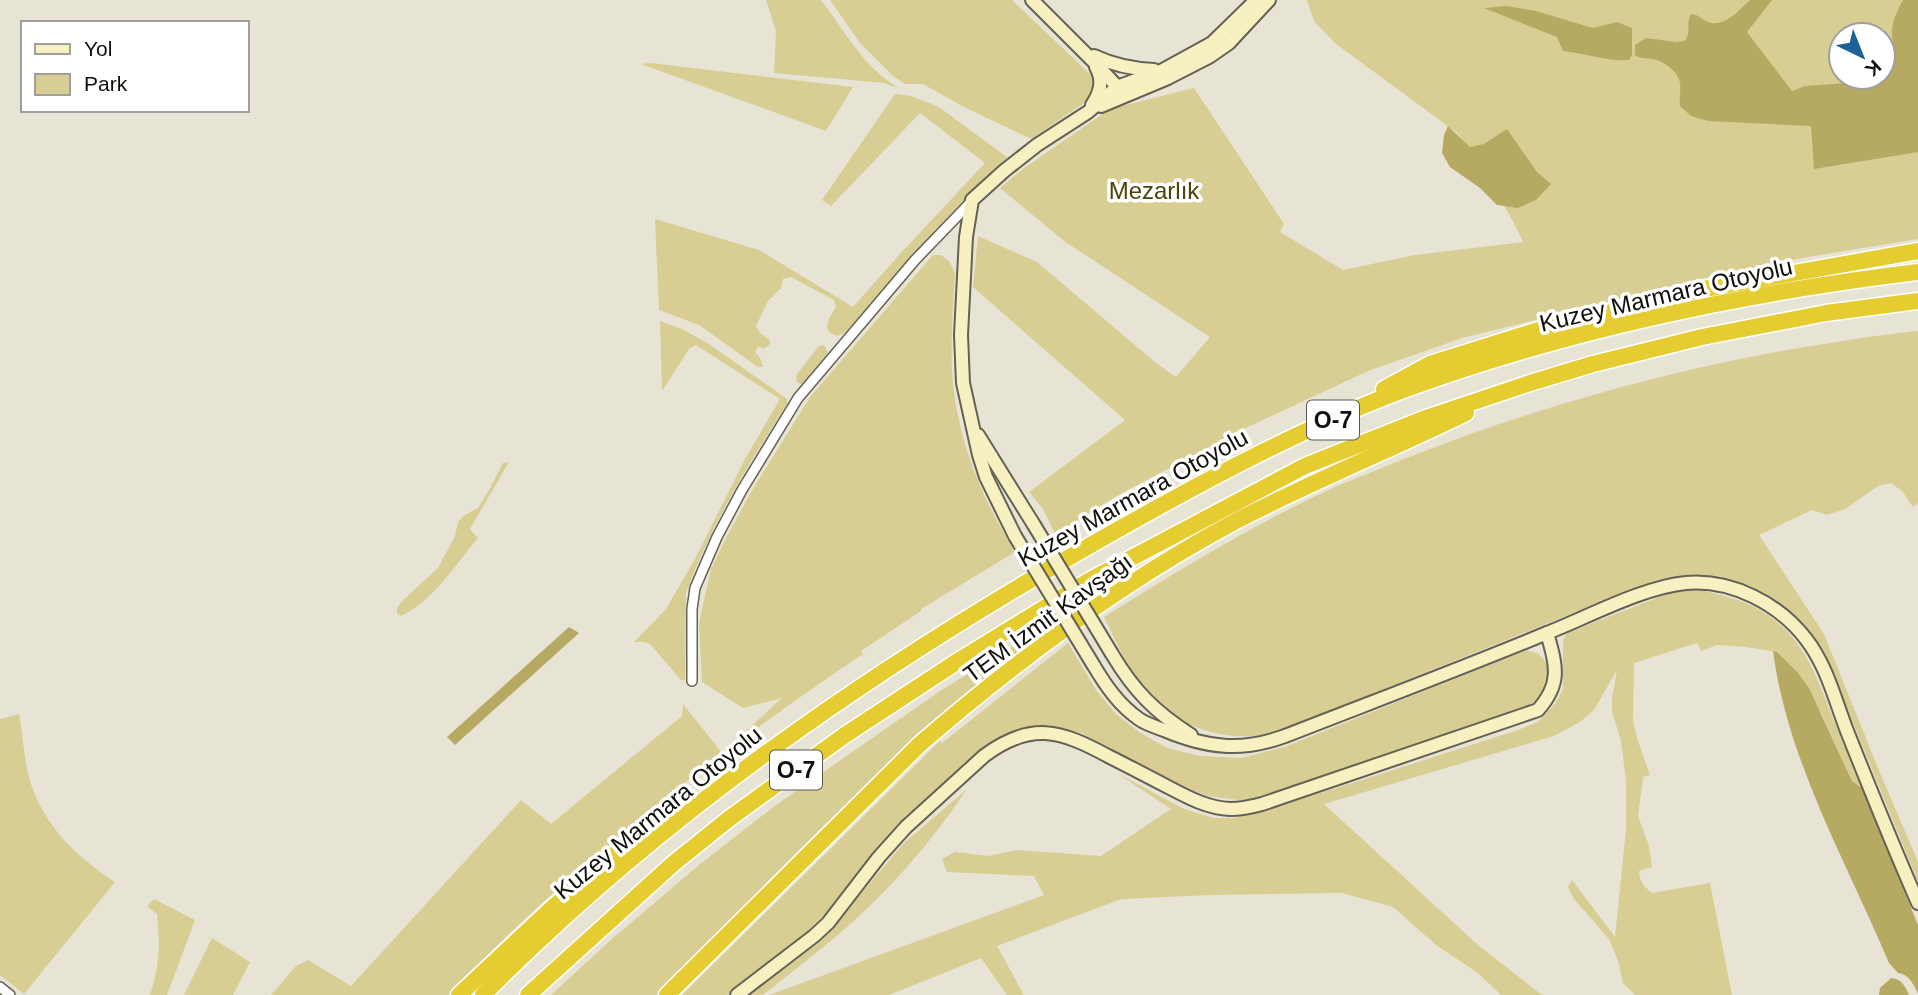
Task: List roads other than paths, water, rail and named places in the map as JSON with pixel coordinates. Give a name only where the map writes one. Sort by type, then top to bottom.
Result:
[{"type":"highway","points":[[1323,424],[1430,364],[1545,328],[1704,289],[1918,251]]},
{"type":"highway","name":"Kuzey Marmara Otoyolu","points":[[483,995],[537,943],[669,828],[808,722],[979,610],[1165,503],[1323,424],[1401,391],[1481,363],[1587,333],[1698,307],[1800,287],[1918,272]]},
{"type":"highway","name":"Kuzey Marmara Otoyolu","points":[[528,995],[674,863],[730,818],[879,712],[1090,580],[1305,466],[1426,418],[1593,364],[1702,337],[1826,313],[1918,301]]},
{"type":"highway","name":"TEM İzmit Kavşağı","points":[[667,995],[920,744],[1055,635],[1122,589],[1236,521],[1312,483],[1394,448],[1530,383]]},
{"type":"highway","name":"O-7","points":[[459,995],[551,909],[629,842],[808,722]]},
{"type":"street","points":[[1032,0],[1121,92]]},
{"type":"street","points":[[692,681],[692,609],[695,589],[711,549],[742,490],[798,398],[915,260],[972,200],[1004,171],[1088,111],[1212,43],[1256,0]]},
{"type":"street","points":[[1121,92],[1209,57],[1229,43],[1269,0]]},
{"type":"street","points":[[1084,52],[1107,63],[1138,70],[1161,71]]},
{"type":"street","points":[[1084,52],[1101,78],[1100,89],[1088,111]]},
{"type":"street","points":[[972,200],[961,335],[963,383],[986,477],[1015,536],[1105,685],[1123,706],[1141,721],[1206,744],[1229,747],[1266,743],[1643,593],[1686,583],[1724,586],[1757,598],[1772,607],[1798,629],[1817,656],[1918,903]]},
{"type":"street","points":[[973,426],[1126,678],[1147,703],[1206,744]]},
{"type":"street","points":[[737,995],[828,923],[906,827],[998,746],[1016,738],[1046,733],[1062,734],[1199,802],[1229,809],[1244,808],[1538,710],[1550,694],[1556,673],[1547,633]]},
{"type":"street","points":[[0,987],[10,995]]},
{"type":"park label","name":"Mezarlık","points":[[1154,191]]}]
